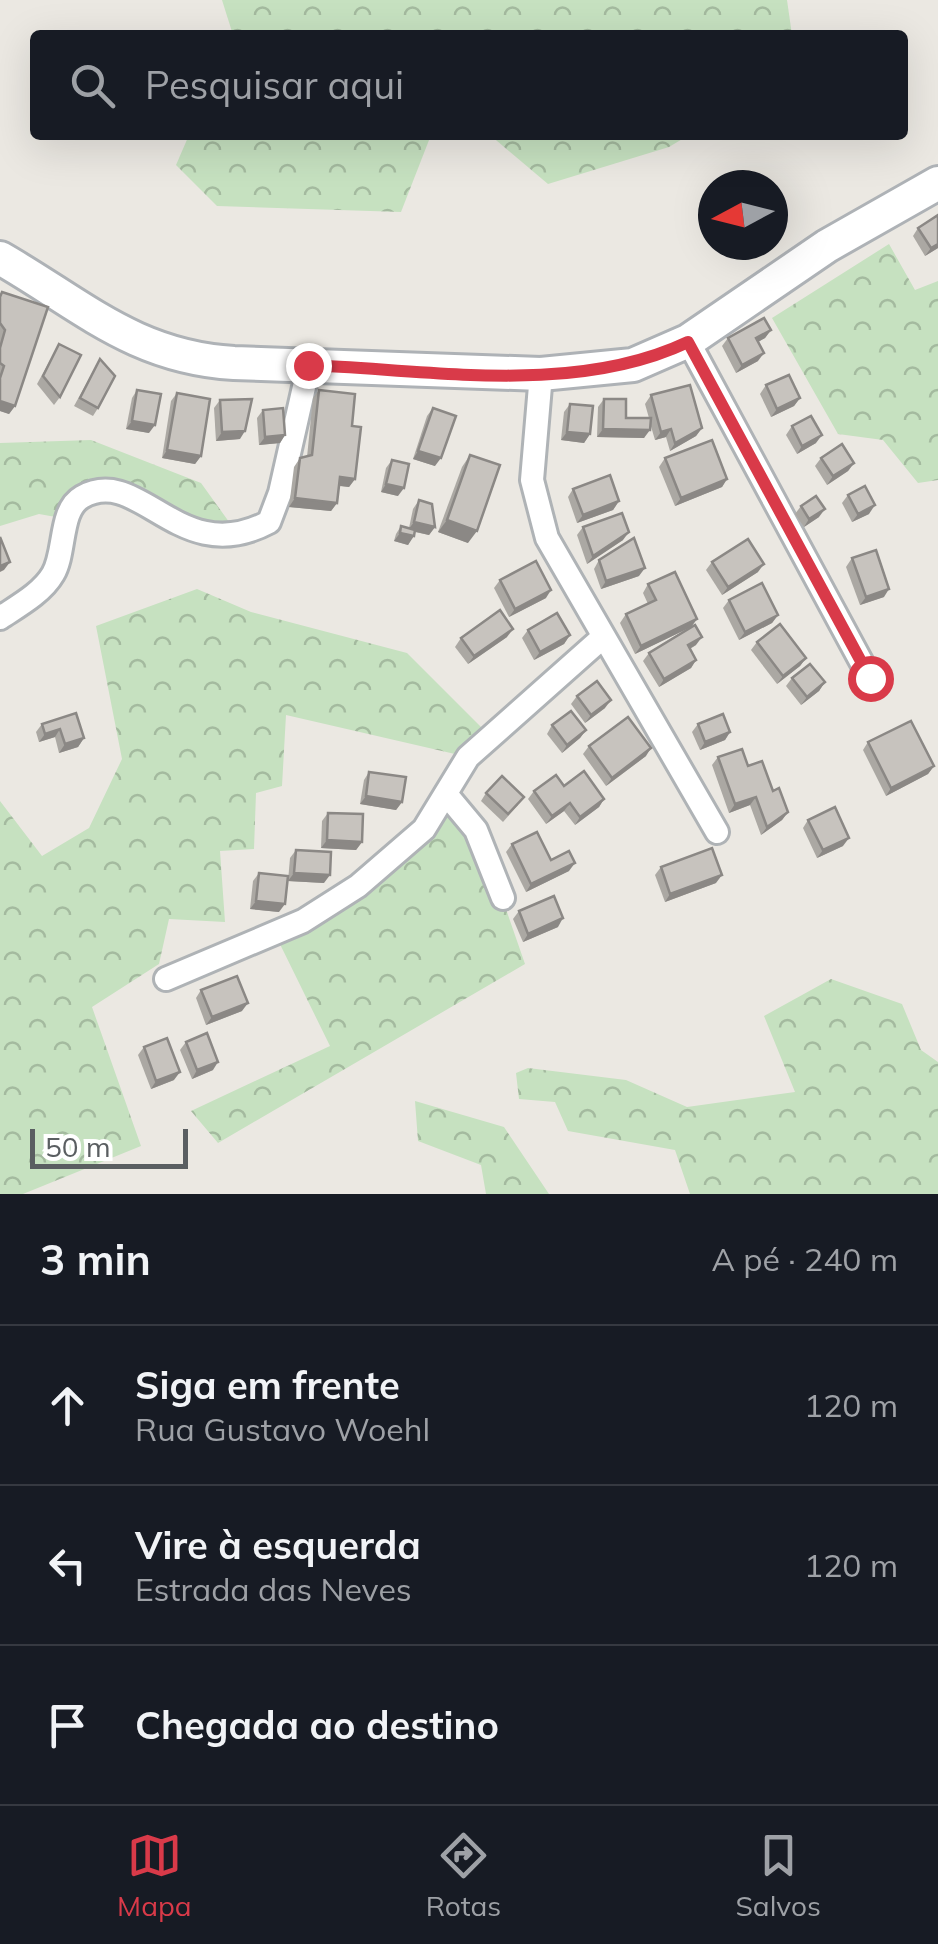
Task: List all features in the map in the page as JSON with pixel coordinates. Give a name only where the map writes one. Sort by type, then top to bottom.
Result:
[{"type":"main road","points":[[0,258],[104,325],[156,350],[208,361],[541,374],[633,365],[688,342],[827,246],[938,183]]},
{"type":"street","points":[[688,342],[870,678]]},
{"type":"street","points":[[0,618],[52,575],[73,503],[85,494],[101,491],[135,497],[177,525],[206,536],[237,534],[269,522],[308,365]]},
{"type":"street","points":[[541,374],[532,458],[538,509],[557,561],[717,832]]},
{"type":"street","points":[[166,979],[303,921],[358,886],[424,829],[468,757],[489,735],[602,638]]},
{"type":"street","points":[[446,794],[476,830],[503,898]]},
{"type":"green space","points":[[222,0],[787,0],[791,30],[231,30]]},
{"type":"green space","points":[[187,140],[429,140],[401,212],[217,206],[176,165]]},
{"type":"green space","points":[[496,140],[681,140],[669,147],[548,184]]},
{"type":"green space","points":[[889,244],[915,290],[938,281],[938,480],[918,483],[883,440],[838,434],[772,318]]},
{"type":"green space","points":[[91,440],[201,483],[237,533],[101,491],[67,519],[39,514],[0,526],[0,443]]},
{"type":"green space","points":[[197,589],[251,612],[407,653],[489,735],[468,757],[286,715],[282,786],[256,793],[254,849],[220,851],[225,922],[169,919],[159,964],[92,1007],[141,1146],[23,1194],[0,1194],[0,801],[42,856],[89,828],[122,759],[96,626]]},
{"type":"green space","points":[[446,794],[499,889],[525,964],[218,1143],[191,1111],[330,1046],[275,934],[334,903]]},
{"type":"green space","points":[[831,979],[902,1004],[921,1050],[938,1062],[938,1194],[690,1194],[675,1150],[568,1131],[555,1102],[519,1099],[516,1073],[528,1068],[626,1080],[687,1107],[795,1092],[764,1016]]},
{"type":"green space","points":[[415,1101],[504,1127],[549,1194],[486,1194],[481,1165],[418,1141]]},
{"type":"building","points":[[938,215],[938,244],[931,248],[918,228]]},
{"type":"building","points":[[2,292],[48,307],[15,406],[0,401],[4,366],[0,363],[0,348],[5,330],[0,323]]},
{"type":"building","points":[[764,318],[771,330],[756,338],[764,353],[742,365],[728,338]]},
{"type":"building","points":[[59,344],[81,355],[60,397],[43,376]]},
{"type":"building","points":[[100,359],[115,376],[98,408],[80,398]]},
{"type":"building","points":[[789,375],[800,398],[777,409],[766,385]]},
{"type":"building","points":[[690,385],[702,428],[675,443],[671,429],[661,432],[651,395]]},
{"type":"building","points":[[137,390],[161,394],[155,425],[132,421]]},
{"type":"building","points":[[319,390],[355,394],[352,426],[361,427],[355,479],[340,477],[337,503],[295,498],[300,458],[312,455]]},
{"type":"building","points":[[177,393],[210,399],[201,456],[167,450]]},
{"type":"building","points":[[252,399],[245,431],[222,432],[220,400]]},
{"type":"building","points":[[604,399],[626,399],[626,418],[651,418],[650,430],[603,429]]},
{"type":"building","points":[[570,404],[593,406],[590,434],[567,432]]},
{"type":"building","points":[[283,408],[285,435],[265,437],[263,410]]},
{"type":"building","points":[[433,408],[456,416],[441,458],[418,451]]},
{"type":"building","points":[[811,416],[822,435],[802,446],[792,426]]},
{"type":"building","points":[[712,440],[727,479],[681,498],[665,458]]},
{"type":"building","points":[[842,444],[854,463],[833,476],[821,458]]},
{"type":"building","points":[[470,455],[500,465],[477,531],[447,520]]},
{"type":"building","points":[[392,460],[409,464],[404,488],[386,484]]},
{"type":"building","points":[[610,475],[619,501],[583,515],[573,489]]},
{"type":"building","points":[[865,486],[875,505],[858,514],[848,495]]},
{"type":"building","points":[[816,496],[825,509],[809,519],[801,506]]},
{"type":"building","points":[[419,500],[432,504],[435,527],[414,522]]},
{"type":"building","points":[[622,513],[629,532],[593,556],[583,527]]},
{"type":"building","points":[[401,526],[415,530],[414,536],[400,533]]},
{"type":"building","points":[[0,537],[10,562],[0,566]]},
{"type":"building","points":[[634,538],[645,568],[606,581],[599,560]]},
{"type":"building","points":[[748,539],[764,564],[728,587],[712,562]]},
{"type":"building","points":[[876,550],[889,589],[866,597],[852,558]]},
{"type":"building","points":[[536,561],[551,590],[515,609],[500,580]]},
{"type":"building","points":[[675,572],[697,619],[641,646],[626,614],[656,600],[648,584]]},
{"type":"building","points":[[762,583],[778,615],[745,632],[729,600]]},
{"type":"building","points":[[500,610],[513,629],[474,656],[461,638]]},
{"type":"building","points":[[557,613],[570,635],[540,652],[528,630]]},
{"type":"building","points":[[780,624],[806,658],[783,676],[757,642]]},
{"type":"building","points":[[695,625],[702,637],[688,645],[696,660],[664,679],[649,653]]},
{"type":"building","points":[[810,664],[825,682],[807,697],[792,678]]},
{"type":"building","points":[[597,681],[611,700],[591,715],[577,696]]},
{"type":"building","points":[[571,711],[586,730],[567,745],[552,725]]},
{"type":"building","points":[[76,713],[84,738],[65,744],[60,729],[45,734],[42,724]]},
{"type":"building","points":[[723,714],[730,732],[705,742],[698,724]]},
{"type":"building","points":[[628,717],[651,748],[612,778],[589,746]]},
{"type":"building","points":[[911,721],[934,766],[891,788],[868,742]]},
{"type":"building","points":[[742,749],[748,766],[762,761],[773,791],[779,788],[788,812],[767,827],[756,797],[735,804],[718,757]]},
{"type":"building","points":[[584,771],[604,799],[580,817],[570,803],[552,816],[534,791],[556,775],[564,786]]},
{"type":"building","points":[[369,772],[406,777],[402,802],[366,796]]},
{"type":"building","points":[[502,776],[524,797],[508,814],[486,793]]},
{"type":"building","points":[[835,807],[849,838],[823,850],[808,820]]},
{"type":"building","points":[[328,813],[363,814],[362,842],[327,840]]},
{"type":"building","points":[[537,832],[551,860],[569,851],[575,863],[531,884],[512,844]]},
{"type":"building","points":[[712,848],[722,875],[670,894],[661,867]]},
{"type":"building","points":[[296,850],[331,852],[330,875],[294,873]]},
{"type":"building","points":[[259,873],[288,876],[285,904],[256,901]]},
{"type":"building","points":[[554,896],[563,918],[528,934],[519,911]]},
{"type":"building","points":[[237,976],[248,1003],[212,1017],[201,990]]},
{"type":"building","points":[[207,1033],[218,1062],[197,1070],[186,1042]]},
{"type":"building","points":[[167,1038],[180,1072],[156,1081],[144,1047]]},
{"type":"route","points":[[308,365],[573,374],[633,365],[688,342],[870,678]]}]
